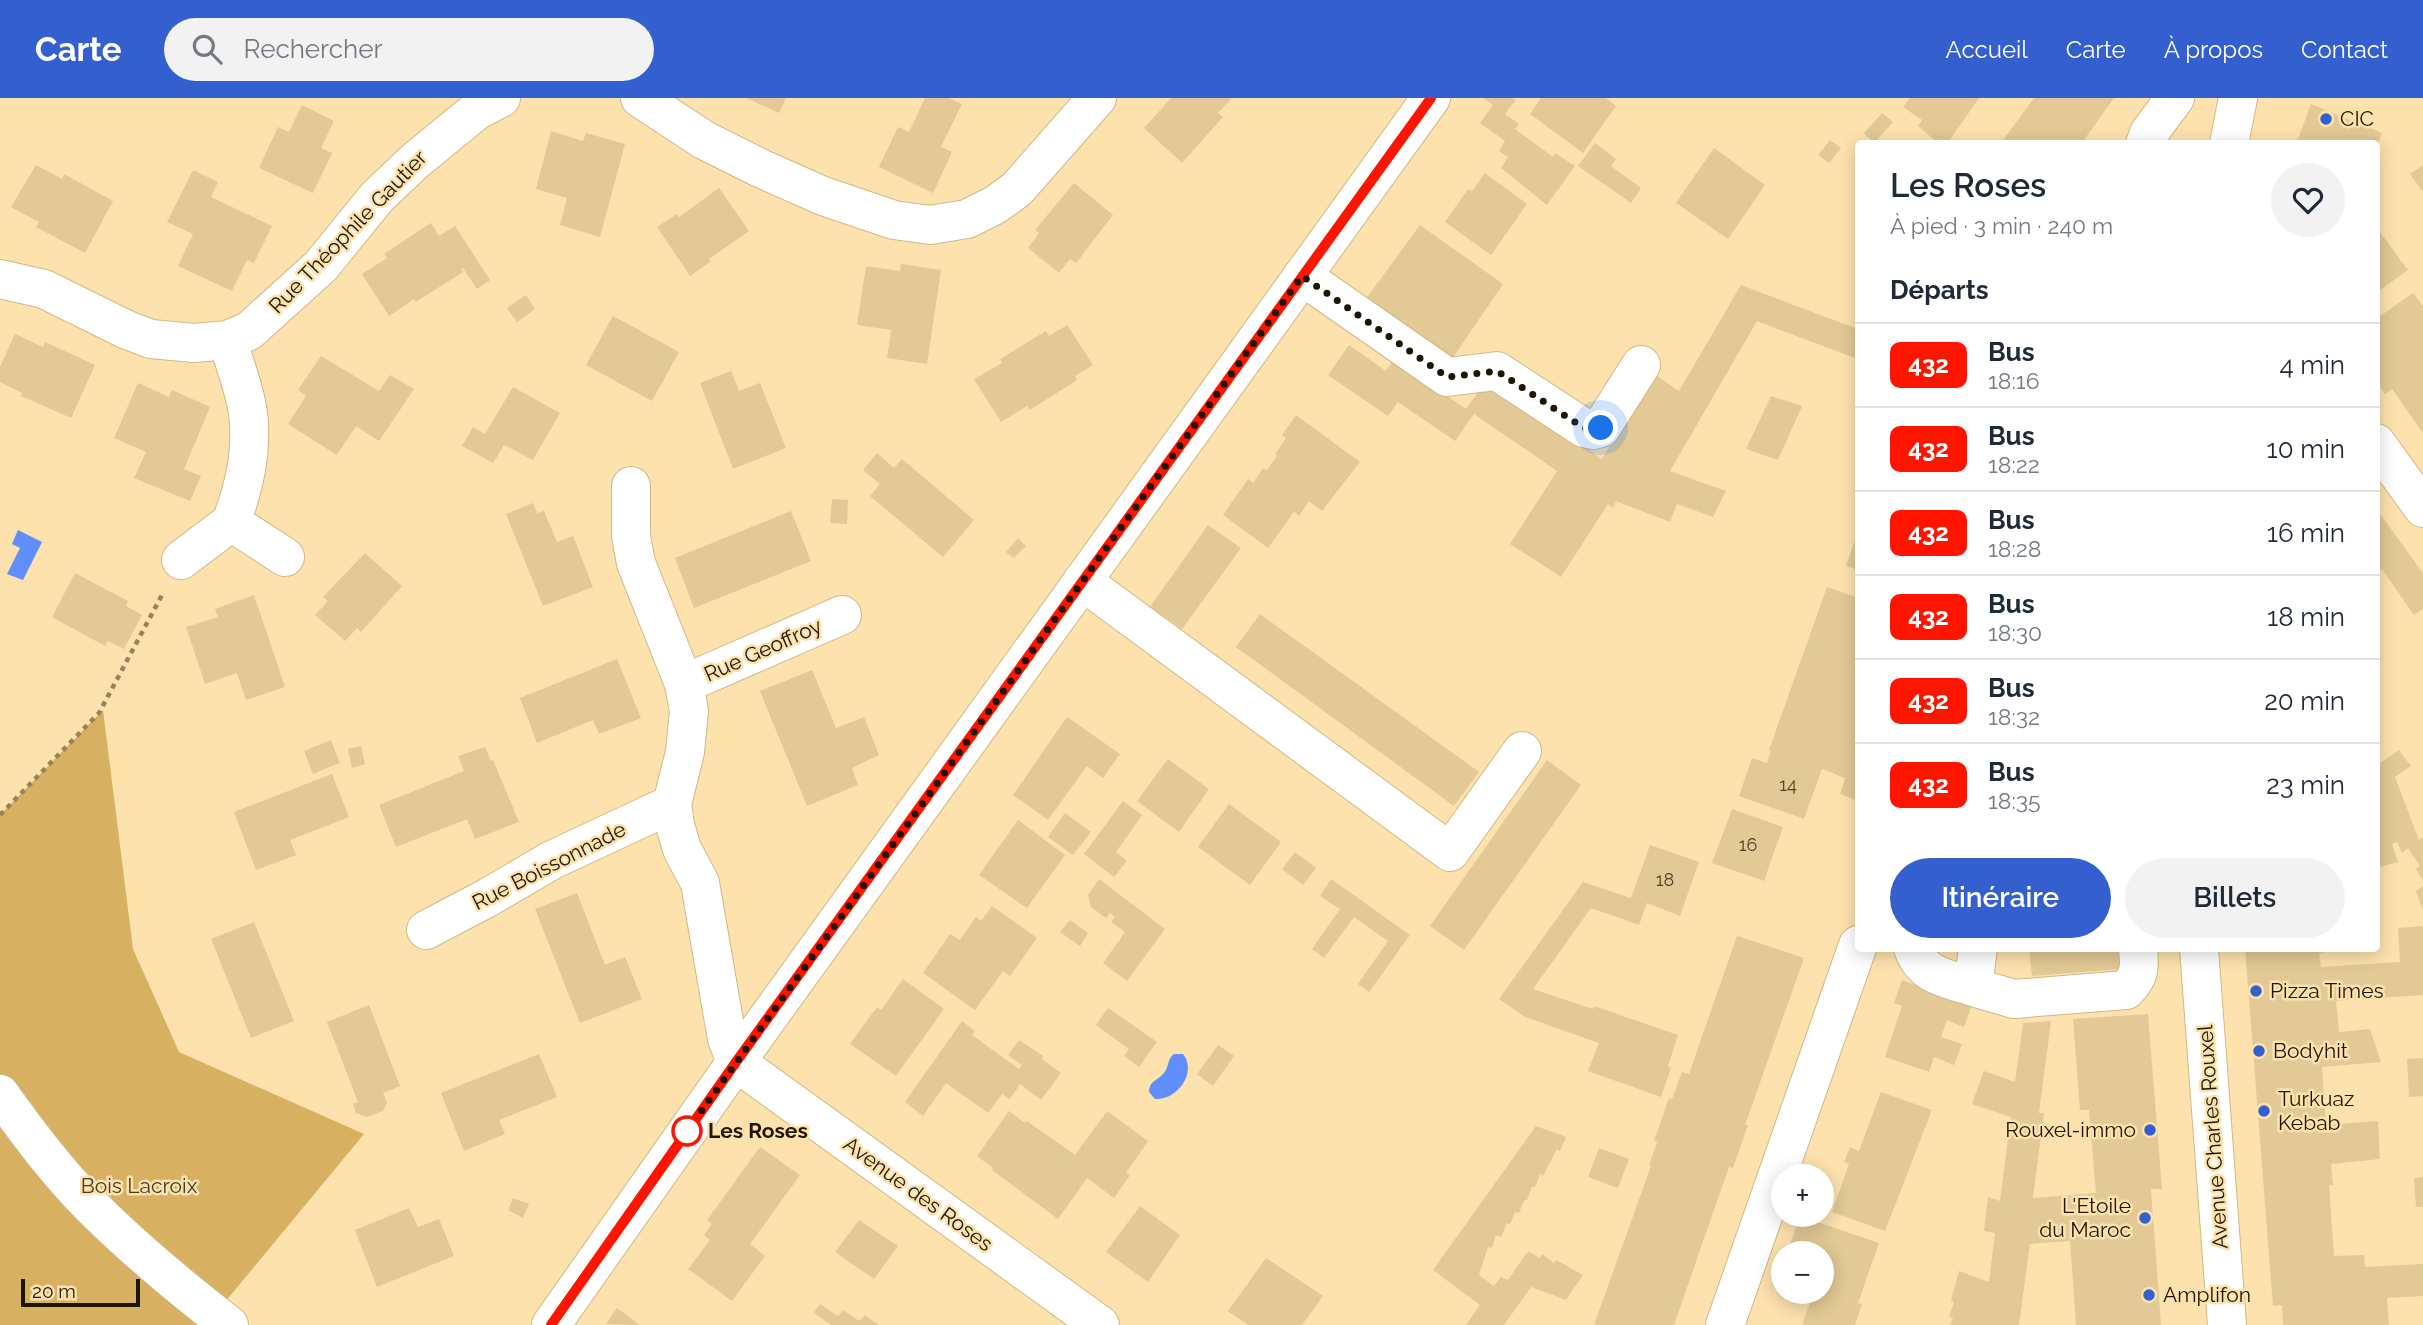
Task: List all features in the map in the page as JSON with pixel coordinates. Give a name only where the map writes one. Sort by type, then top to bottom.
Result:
[{"type":"street","name":"Rue Théophile Gautier","points":[[0,279],[44,289],[151,339],[194,343],[228,340],[249,331],[321,265],[450,113],[476,111],[501,98]]},
{"type":"street","points":[[640,98],[705,140],[810,190],[894,220],[930,225],[967,219],[995,205],[1017,189],[1097,98]]},
{"type":"street","points":[[551,1325],[736,1062],[1431,98]]},
{"type":"street","points":[[2146,140],[2175,98]]},
{"type":"street","points":[[2230,140],[2238,98]]},
{"type":"street","points":[[1302,276],[1447,377],[1497,371],[1584,428],[1601,428],[1642,365]]},
{"type":"street","points":[[181,560],[231,522],[243,490],[249,423],[228,340]]},
{"type":"street","points":[[2380,449],[2423,508]]},
{"type":"street","points":[[631,486],[631,536],[636,563],[684,684],[689,711],[685,752],[672,804],[675,825],[682,849],[700,883],[727,1039],[736,1062]]},
{"type":"street","points":[[231,522],[285,556]]},
{"type":"street","points":[[1082,581],[1450,852],[1522,751]]},
{"type":"street","name":"Rue Geoffroy","points":[[684,684],[842,615]]},
{"type":"street","name":"Rue Boissonnade","points":[[426,930],[552,860],[672,804]]},
{"type":"street","points":[[1725,1325],[1856,952]]},
{"type":"street","points":[[1914,952],[1917,961],[1925,969],[2014,999],[2126,990],[2136,980],[2140,971],[2138,952]]},
{"type":"street","points":[[1973,987],[1977,952]]},
{"type":"street","name":"Avenue Charles Rouxel","points":[[2199,952],[2227,1325]]},
{"type":"street","name":"Avenue des Roses","points":[[736,1062],[1100,1325]]},
{"type":"street","points":[[0,1094],[23,1126],[90,1205],[140,1253],[229,1325]]},
{"type":"path","points":[[0,814],[99,713],[181,560]]},
{"type":"green space","name":"Bois Lacroix","points":[[103,710],[133,949],[179,1052],[364,1134],[206,1325],[0,1325],[0,815]]},
{"type":"water","points":[[18,530],[42,542],[23,580],[7,574],[20,548],[12,544]]},
{"type":"water","points":[[1174,1054],[1183,1054],[1187,1061],[1186,1077],[1177,1091],[1155,1099],[1149,1092],[1151,1085],[1165,1071]]},
{"type":"building","points":[[746,98],[786,98],[779,113]]},
{"type":"building","points":[[925,98],[949,98],[962,104],[941,147],[952,152],[933,193],[879,167],[898,127],[909,132]]},
{"type":"building","points":[[1171,98],[1232,98],[1218,113],[1223,117],[1182,163],[1144,128]]},
{"type":"building","points":[[1483,98],[1516,100],[1505,114],[1519,124],[1515,129],[1553,157],[1555,153],[1575,166],[1547,205],[1501,168],[1508,157],[1499,151],[1505,141],[1480,123],[1493,105]]},
{"type":"building","points":[[1541,98],[1606,98],[1616,106],[1583,153],[1530,114]]},
{"type":"building","points":[[1910,98],[1979,98],[1950,140],[1934,140],[1918,126],[1922,120],[1903,107]]},
{"type":"building","points":[[2034,98],[2114,98],[2084,140],[2003,140]]},
{"type":"building","name":"CIC","points":[[2311,104],[2382,133],[2379,140],[2298,140]]},
{"type":"building","points":[[302,105],[334,121],[321,148],[332,153],[313,193],[259,168],[278,127],[289,132]]},
{"type":"building","points":[[1882,113],[1893,122],[1877,140],[1871,140],[1864,133]]},
{"type":"building","points":[[551,131],[583,141],[586,133],[625,144],[600,237],[560,225],[567,198],[536,189]]},
{"type":"building","points":[[1830,140],[1841,148],[1829,163],[1818,155]]},
{"type":"building","points":[[1595,143],[1616,159],[1611,166],[1641,188],[1631,203],[1578,166]]},
{"type":"building","points":[[1714,148],[1765,185],[1728,239],[1676,203]]},
{"type":"building","points":[[36,165],[62,179],[64,174],[113,201],[85,253],[36,227],[39,222],[11,207]]},
{"type":"building","points":[[2423,165],[2423,192],[2410,174]]},
{"type":"building","points":[[193,170],[218,182],[211,197],[272,226],[254,263],[247,260],[232,291],[178,266],[193,234],[167,222]]},
{"type":"building","points":[[1485,173],[1527,204],[1491,255],[1445,222],[1468,189],[1472,191]]},
{"type":"building","points":[[1074,183],[1113,215],[1076,263],[1070,259],[1059,273],[1028,248],[1039,233],[1035,230]]},
{"type":"building","points":[[719,188],[749,231],[690,276],[657,227],[677,214],[679,217]]},
{"type":"building","points":[[431,223],[439,236],[455,226],[490,280],[477,289],[463,268],[463,272],[389,316],[362,274],[387,258],[384,254]]},
{"type":"building","points":[[1420,225],[1503,284],[1450,362],[1365,300]]},
{"type":"building","points":[[2380,232],[2408,270],[2380,290]]},
{"type":"building","points":[[901,264],[941,270],[927,364],[887,358],[891,330],[857,325],[866,266],[900,271]]},
{"type":"building","points":[[1741,285],[1855,328],[1855,358],[1757,321],[1670,471],[1726,491],[1713,517],[1677,504],[1670,522],[1616,501],[1613,508],[1608,504],[1561,577],[1510,544],[1557,471],[1474,414],[1455,441],[1398,402],[1388,416],[1328,375],[1349,345],[1386,371],[1394,359],[1466,409],[1486,381],[1602,459],[1653,373],[1679,391]]},
{"type":"building","points":[[2413,293],[2423,306],[2423,433],[2392,389],[2385,394],[2380,387],[2380,316]]},
{"type":"building","points":[[526,295],[535,309],[517,322],[507,308]]},
{"type":"building","points":[[613,316],[679,352],[652,401],[586,365]]},
{"type":"building","points":[[1067,325],[1093,365],[1075,376],[1077,380],[1030,410],[1027,406],[1001,422],[974,379],[1002,363],[1000,359],[1046,331],[1049,336]]},
{"type":"building","points":[[15,334],[43,347],[45,342],[95,365],[71,418],[21,396],[22,393],[0,382],[0,367]]},
{"type":"building","points":[[321,356],[379,391],[390,375],[414,389],[379,441],[356,426],[337,455],[288,424],[306,396],[298,390]]},
{"type":"building","points":[[731,371],[739,391],[760,383],[786,448],[733,469],[700,383]]},
{"type":"building","points":[[138,383],[169,397],[172,390],[210,407],[184,469],[201,476],[190,501],[134,478],[146,452],[114,438]]},
{"type":"building","points":[[513,387],[560,413],[533,460],[504,445],[493,463],[462,446],[473,427],[485,434]]},
{"type":"building","points":[[1771,396],[1802,406],[1778,460],[1746,449]]},
{"type":"building","points":[[1296,415],[1360,462],[1322,511],[1309,501],[1299,516],[1294,512],[1268,548],[1223,515],[1248,479],[1253,483],[1263,468],[1267,470],[1286,438],[1282,435]]},
{"type":"building","points":[[877,453],[894,468],[902,459],[974,520],[943,557],[870,496],[880,484],[863,470]]},
{"type":"building","points":[[832,499],[848,500],[847,524],[830,523]]},
{"type":"building","points":[[533,503],[537,513],[544,511],[557,542],[573,536],[593,587],[543,606],[506,514]]},
{"type":"building","points":[[791,511],[811,561],[694,608],[675,558]]},
{"type":"building","points":[[2380,514],[2423,573],[2423,609],[2414,615],[2382,569],[2380,570]]},
{"type":"building","points":[[1208,525],[1241,548],[1182,629],[1150,607]]},
{"type":"building","points":[[1018,538],[1026,546],[1014,558],[1006,552]]},
{"type":"building","points":[[1855,540],[1855,569],[1846,566]]},
{"type":"building","points":[[365,553],[402,586],[361,632],[357,628],[345,641],[315,615],[328,601],[323,597]]},
{"type":"building","points":[[75,573],[128,601],[126,606],[142,615],[124,649],[108,641],[105,646],[52,617]]},
{"type":"building","points":[[1827,587],[1855,597],[1855,800],[1840,794],[1845,778],[1822,769],[1804,819],[1739,796],[1752,758],[1767,763],[1771,751],[1769,750]]},
{"type":"building","points":[[254,595],[285,687],[246,700],[237,673],[205,684],[186,627],[218,617],[215,609]]},
{"type":"building","points":[[1260,614],[1479,772],[1454,806],[1236,647]]},
{"type":"building","points":[[617,659],[641,718],[599,734],[593,720],[537,743],[520,698]]},
{"type":"building","points":[[812,670],[836,728],[864,717],[879,755],[852,768],[858,785],[807,806],[760,691]]},
{"type":"building","points":[[1067,717],[1120,754],[1103,778],[1087,766],[1048,820],[1013,795]]},
{"type":"building","points":[[331,740],[340,763],[313,774],[304,751]]},
{"type":"building","points":[[361,746],[365,764],[352,768],[348,749]]},
{"type":"building","points":[[485,747],[519,822],[475,839],[467,819],[396,847],[379,805],[464,771],[458,756]]},
{"type":"building","points":[[2399,750],[2411,766],[2395,777],[2419,840],[2423,837],[2423,881],[2416,869],[2420,866],[2408,848],[2402,853],[2397,842],[2392,844],[2398,862],[2380,867],[2380,763]]},
{"type":"building","points":[[1168,759],[1209,789],[1179,832],[1137,801]]},
{"type":"building","points":[[1547,760],[1581,785],[1464,950],[1430,926]]},
{"type":"building","points":[[332,774],[349,817],[290,840],[296,855],[256,870],[234,812]]},
{"type":"building","points":[[1123,801],[1142,815],[1116,852],[1127,861],[1114,877],[1084,854]]},
{"type":"building","points":[[1229,804],[1281,842],[1250,885],[1198,847]]},
{"type":"building","points":[[1732,809],[1783,827],[1764,881],[1712,863]]},
{"type":"building","points":[[1065,813],[1091,832],[1073,855],[1048,837]]},
{"type":"building","points":[[1018,820],[1065,855],[1027,908],[979,875]]},
{"type":"building","points":[[1650,845],[1699,862],[1680,916],[1647,903],[1639,925],[1591,908],[1533,989],[1593,1009],[1594,1006],[1678,1035],[1661,1097],[1588,1071],[1599,1043],[1525,1017],[1499,999],[1583,882],[1631,898]]},
{"type":"building","points":[[1295,852],[1316,868],[1303,885],[1282,869]]},
{"type":"building","points":[[1099,879],[1165,929],[1127,981],[1103,963],[1125,932],[1111,922],[1115,917],[1110,913],[1106,918],[1091,907],[1088,895]]},
{"type":"building","points":[[1331,879],[1410,935],[1369,992],[1358,984],[1388,941],[1354,917],[1324,958],[1312,949],[1340,909],[1320,896]]},
{"type":"building","points":[[2423,886],[2423,911],[2416,891]]},
{"type":"building","points":[[577,893],[605,965],[625,957],[642,999],[580,1023],[535,909]]},
{"type":"building","points":[[992,906],[1037,938],[1010,976],[1003,971],[975,1010],[923,973],[950,934],[960,940],[976,917],[981,921]]},
{"type":"building","points":[[1070,920],[1088,933],[1080,946],[1060,932]]},
{"type":"building","points":[[254,922],[294,1021],[251,1038],[211,939]]},
{"type":"building","points":[[2423,926],[2423,995],[2336,1001],[2339,1032],[2370,1029],[2381,1062],[2322,1067],[2326,1125],[2378,1121],[2380,1159],[2331,1164],[2333,1185],[2329,1185],[2334,1256],[2364,1255],[2365,1267],[2423,1264],[2423,1296],[2387,1298],[2389,1325],[2283,1325],[2282,1305],[2273,1306],[2245,952],[2327,952],[2319,953],[2321,967],[2400,962],[2398,928]]},
{"type":"building","points":[[1737,936],[1804,958],[1745,1125],[1748,1125],[1733,1168],[1729,1167],[1674,1325],[1594,1325],[1651,1166],[1657,1142],[1654,1141],[1669,1098],[1672,1099],[1682,1072],[1689,1074]]},
{"type":"building","points":[[2029,952],[2120,952],[2122,969],[2032,976]]},
{"type":"building","points":[[903,979],[944,1009],[896,1076],[850,1044],[877,1007],[881,1010]]},
{"type":"building","points":[[1902,980],[1972,1005],[1964,1027],[1947,1020],[1941,1037],[1962,1044],[1954,1065],[1934,1057],[1929,1072],[1885,1057],[1902,1006],[1894,1003]]},
{"type":"building","points":[[369,1005],[400,1086],[383,1093],[387,1103],[383,1111],[367,1117],[356,1113],[353,1104],[358,1102],[327,1022]]},
{"type":"building","points":[[1108,1008],[1157,1042],[1139,1067],[1124,1056],[1129,1049],[1096,1025]]},
{"type":"building","points":[[2148,1014],[2162,1189],[2151,1189],[2161,1325],[2076,1325],[2070,1241],[2030,1244],[2019,1325],[1950,1325],[1953,1318],[1949,1317],[1954,1302],[1951,1300],[1959,1271],[1989,1282],[1995,1233],[1984,1231],[1988,1197],[2000,1201],[2011,1117],[1972,1104],[1984,1071],[2015,1082],[2023,1023],[2051,1021],[2039,1113],[2044,1113],[2033,1198],[2096,1193],[2089,1110],[2080,1110],[2073,1019]]},
{"type":"building","points":[[962,1021],[975,1031],[972,1035],[1019,1069],[1022,1065],[1008,1055],[1019,1040],[1043,1056],[1042,1059],[1061,1073],[1041,1100],[1020,1084],[1010,1099],[1002,1094],[988,1113],[946,1083],[923,1116],[905,1102]]},
{"type":"building","points":[[1218,1045],[1234,1056],[1213,1086],[1197,1074]]},
{"type":"building","points":[[539,1054],[557,1097],[499,1120],[505,1134],[464,1151],[441,1093]]},
{"type":"building","points":[[2423,1058],[2423,1096],[2409,1097],[2407,1059]]},
{"type":"building","points":[[1881,1092],[1932,1110],[1885,1231],[1834,1213],[1849,1164],[1844,1162],[1850,1147],[1859,1151]]},
{"type":"building","points":[[1009,1111],[1075,1155],[1107,1111],[1148,1141],[1126,1173],[1130,1175],[1114,1198],[1087,1178],[1058,1219],[977,1156]]},
{"type":"building","points":[[1536,1126],[1566,1137],[1543,1176],[1540,1174],[1519,1213],[1515,1212],[1501,1237],[1496,1235],[1492,1248],[1488,1247],[1479,1275],[1494,1286],[1501,1277],[1508,1280],[1528,1251],[1540,1258],[1542,1254],[1554,1263],[1556,1260],[1583,1275],[1566,1300],[1531,1287],[1504,1325],[1466,1325],[1480,1305],[1433,1270]]},
{"type":"building","points":[[760,1147],[800,1175],[750,1244],[765,1256],[732,1301],[688,1269],[710,1240],[704,1235],[712,1224],[707,1220]]},
{"type":"building","points":[[1599,1148],[1629,1159],[1618,1188],[1588,1177]]},
{"type":"building","points":[[2423,1177],[2423,1207],[2416,1207],[2414,1178]]},
{"type":"building","points":[[513,1198],[529,1204],[523,1218],[508,1210]]},
{"type":"building","points":[[1140,1206],[1180,1235],[1148,1282],[1106,1252]]},
{"type":"building","points":[[409,1208],[418,1227],[439,1219],[454,1256],[377,1287],[355,1230]]},
{"type":"building","points":[[859,1220],[898,1246],[874,1279],[835,1252]]},
{"type":"building","points":[[1796,1227],[1832,1227],[1879,1243],[1858,1303],[1862,1304],[1855,1325],[1802,1325],[1810,1304],[1834,1304],[1834,1241],[1791,1241]]},
{"type":"building","points":[[1266,1258],[1323,1296],[1302,1325],[1248,1325],[1228,1311]]},
{"type":"building","points":[[820,1304],[838,1316],[843,1310],[859,1321],[865,1315],[879,1325],[831,1325],[814,1313]]},
{"type":"building","points":[[617,1308],[640,1325],[606,1324]]},
{"type":"bus line","name":"432","points":[[551,1325],[736,1062],[1431,98]]},
{"type":"place","name":"CIC","points":[[2326,119]]},
{"type":"place","name":"Pizza Times","points":[[2256,991]]},
{"type":"place","name":"Bodyhit","points":[[2259,1051]]},
{"type":"place","name":"Turkuaz Kebab","points":[[2264,1111]]},
{"type":"place","name":"Rouxel-immo","points":[[2150,1130]]},
{"type":"place","name":"Les Roses","points":[[687,1131]]},
{"type":"place","name":"L'Etoile du Maroc","points":[[2145,1218]]},
{"type":"place","name":"Amplifon","points":[[2149,1295]]},
{"type":"route","points":[[687,1131],[1302,276],[1447,377],[1497,371],[1584,428],[1601,428]]}]
